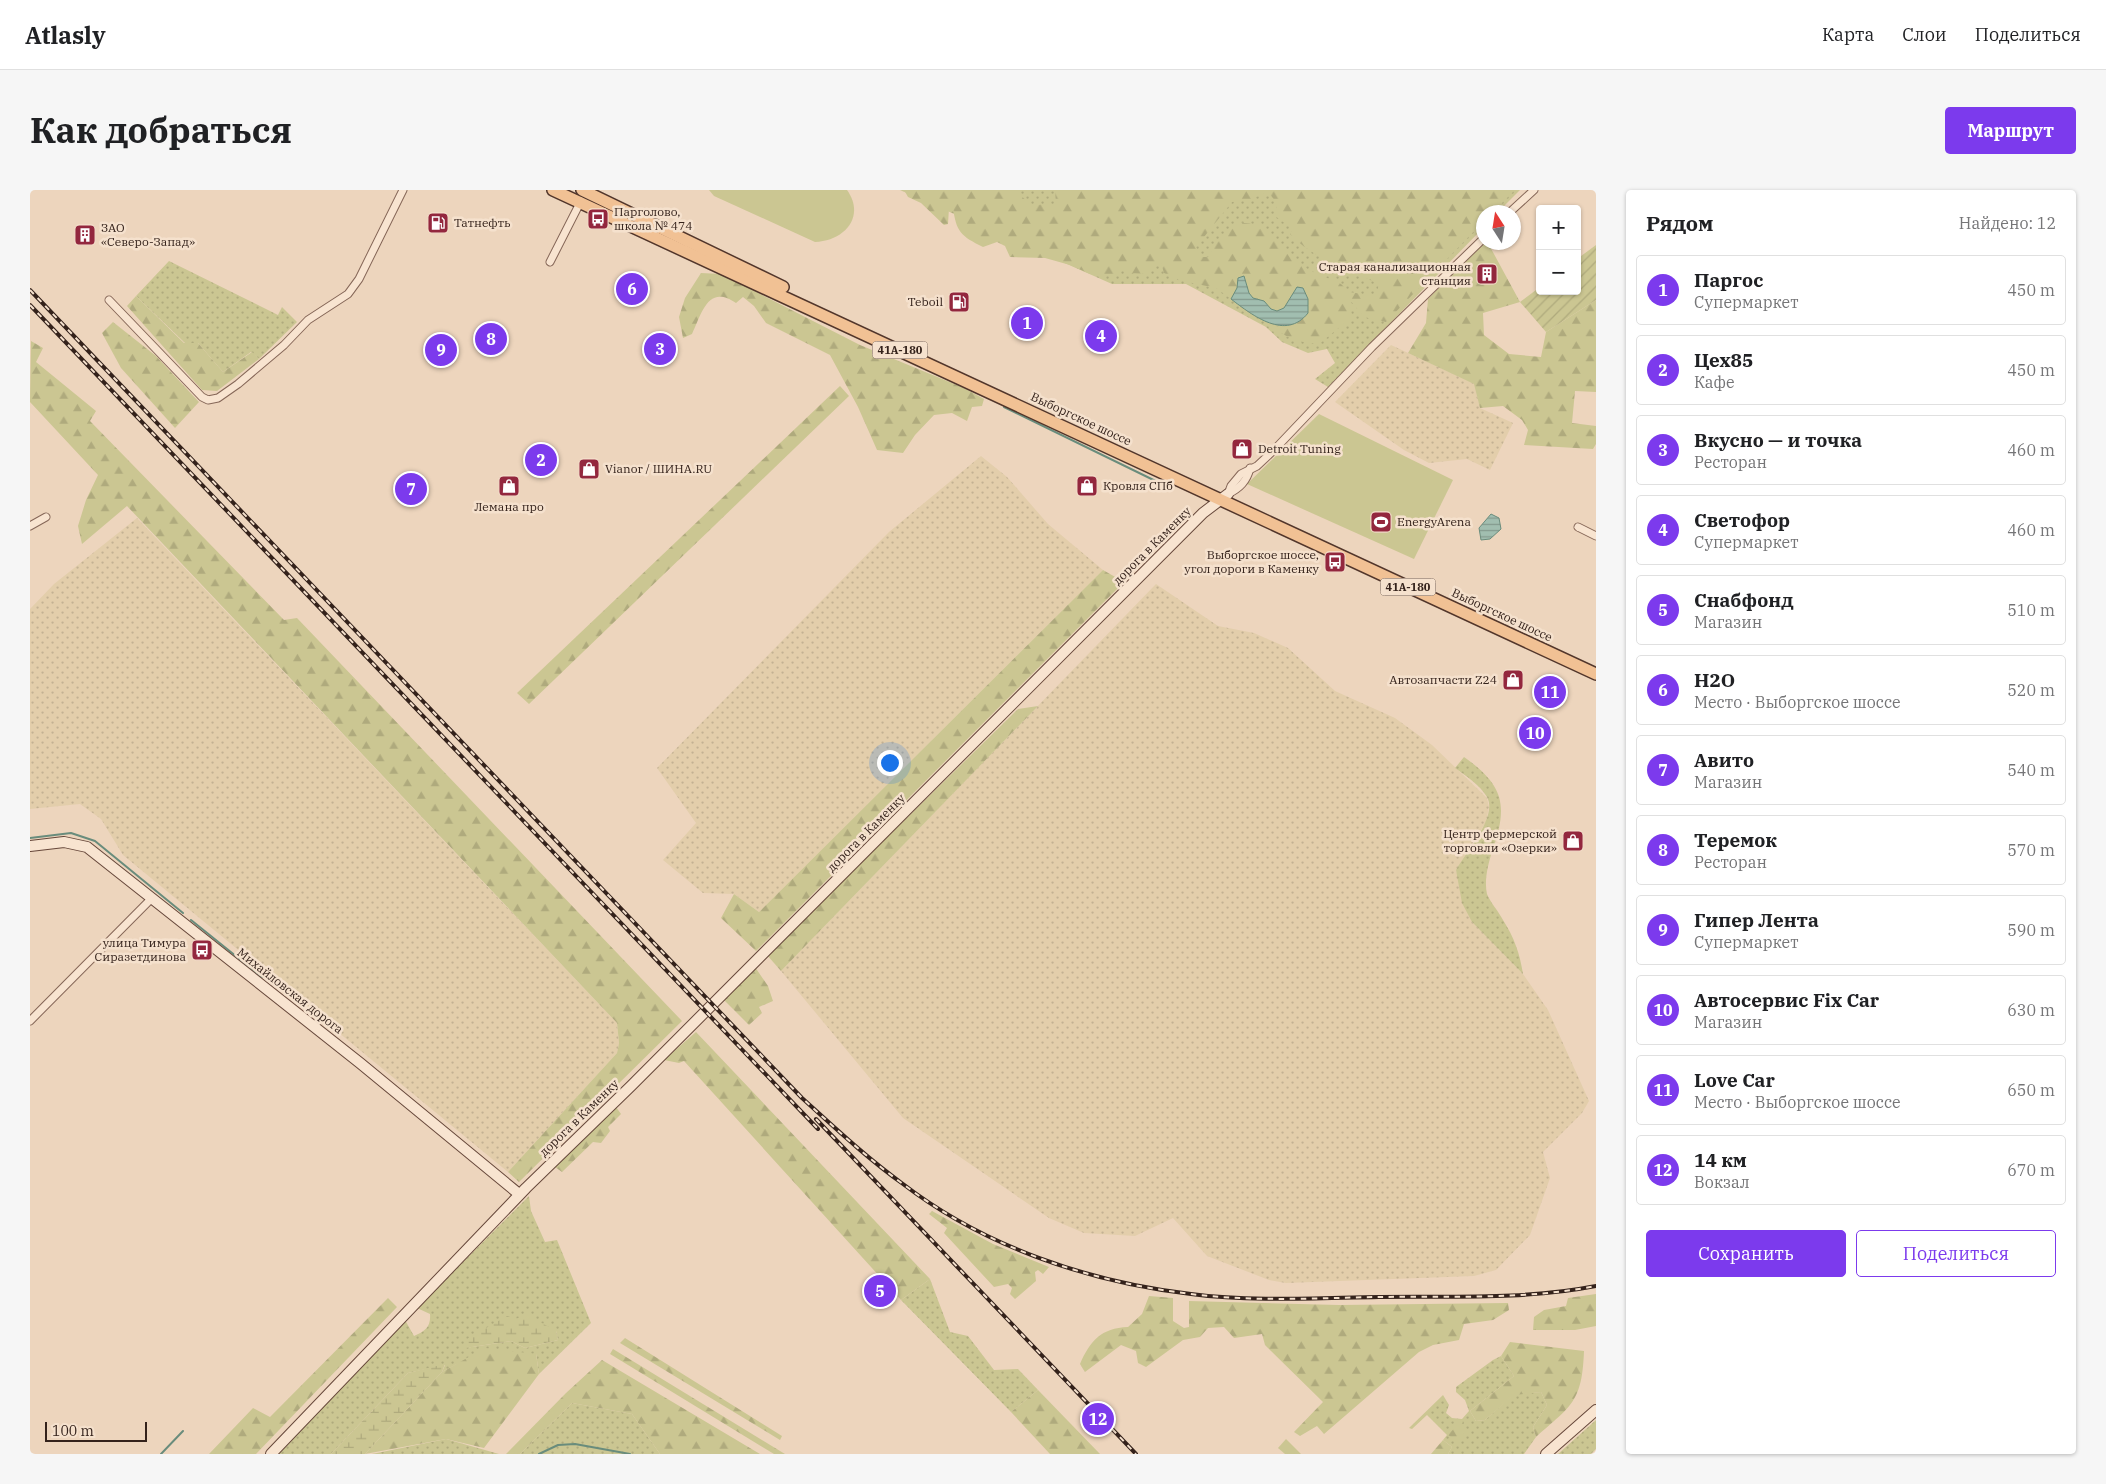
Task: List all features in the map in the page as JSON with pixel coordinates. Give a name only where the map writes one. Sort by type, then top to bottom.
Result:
[{"type":"main road","name":"Выборгское шоссе","points":[[553,190],[1596,666]]},
{"type":"main road","name":"Выборгское шоссе","points":[[585,191],[1596,674]]},
{"type":"street","points":[[109,300],[202,397],[208,400],[218,398],[259,368],[308,320],[348,294],[359,279],[403,190]]},
{"type":"street","points":[[1518,205],[1534,190]]},
{"type":"street","points":[[550,262],[585,191]]},
{"type":"street","name":"дорога в Каменку","points":[[271,1454],[519,1194],[631,1086],[1203,513],[1224,496],[1238,489],[1247,479],[1250,468],[1257,466],[1274,450],[1372,347],[1476,246]]},
{"type":"street","points":[[30,526],[46,517]]},
{"type":"street","points":[[1578,527],[1596,536]]},
{"type":"street","name":"Михайловская дорога","points":[[30,846],[64,842],[87,847],[360,1063],[519,1194]]},
{"type":"street","points":[[30,1021],[152,898]]},
{"type":"street","points":[[1546,1454],[1596,1410]]},
{"type":"shaded area","points":[[1244,276],[1249,293],[1253,298],[1264,301],[1271,309],[1277,311],[1284,308],[1297,287],[1303,288],[1308,299],[1308,313],[1299,321],[1290,325],[1270,323],[1259,318],[1231,299],[1237,288],[1238,278]]},
{"type":"shaded area","points":[[1391,345],[1475,384],[1480,408],[1513,423],[1490,470],[1467,459],[1429,463],[1404,450],[1335,402]]},
{"type":"shaded area","points":[[981,456],[1007,477],[1048,524],[1103,570],[759,912],[734,894],[703,893],[663,860],[696,823],[657,768],[889,532]]},
{"type":"shaded area","points":[[1491,514],[1499,518],[1501,529],[1490,539],[1481,540],[1479,528]]},
{"type":"shaded area","points":[[137,518],[617,1023],[619,1043],[617,1053],[508,1172],[123,855],[101,819],[80,804],[30,809],[30,609],[54,584]]},
{"type":"shaded area","points":[[1156,584],[1218,626],[1254,633],[1288,648],[1335,691],[1395,718],[1432,745],[1487,798],[1489,807],[1486,822],[1456,870],[1472,922],[1523,974],[1548,1010],[1589,1101],[1582,1113],[1543,1152],[1550,1178],[1530,1235],[1496,1270],[1474,1276],[1286,1283],[1269,1280],[1207,1256],[1173,1218],[1135,1236],[1084,1233],[1049,1218],[903,1118],[781,971]]},
{"type":"green space","points":[[709,190],[847,190],[854,209],[853,218],[843,232],[825,241],[815,242],[714,196]]},
{"type":"green space","points":[[900,190],[1520,190],[1505,205],[1476,205],[1476,235],[1328,387],[1315,379],[1335,363],[1327,349],[1308,353],[1282,342],[1266,327],[1186,284],[1112,284]]},
{"type":"green space","points":[[904,190],[1015,190],[1031,205],[1056,204],[1055,190],[1515,190],[1500,205],[1476,205],[1476,229],[1386,322],[1364,317],[1349,299],[1352,317],[1319,344],[1295,340],[1284,335],[1274,327],[1296,324],[1297,287],[1284,308],[1277,311],[1265,302],[1250,295],[1247,280],[1238,278],[1237,288],[1231,299],[1216,288],[1178,280],[1164,273],[1161,263],[1154,264],[1146,274],[1130,273],[1122,270],[1113,276],[1090,274],[1070,265],[1045,258],[1010,257],[1005,246],[997,242],[983,247],[969,240],[958,228],[953,207],[949,208],[948,224],[944,225],[921,203],[908,197]],"holes":[[[1268,192],[1277,203],[1275,216],[1293,229],[1290,234],[1310,251],[1379,284],[1376,296],[1349,292],[1341,284],[1309,270],[1291,258],[1262,225],[1236,222],[1213,247],[1209,257],[1201,257],[1196,247],[1232,202],[1251,199]]]},
{"type":"green space","points":[[1596,245],[1596,300],[1546,332],[1520,302],[1536,290],[1536,295],[1581,295],[1581,256]]},
{"type":"green space","points":[[1476,249],[1492,250],[1520,302],[1483,313],[1484,335],[1509,354],[1541,357],[1546,332],[1596,300],[1596,392],[1575,391],[1572,423],[1596,426],[1596,444],[1593,449],[1524,445],[1528,430],[1522,420],[1503,406],[1480,408],[1474,384],[1408,353],[1426,323],[1428,299]]},
{"type":"green space","points":[[169,261],[278,315],[282,307],[297,322],[259,359],[251,352],[223,372],[198,343],[185,343],[136,296]]},
{"type":"green space","points":[[701,273],[721,274],[860,345],[964,388],[984,399],[982,406],[972,407],[967,421],[952,413],[934,415],[915,435],[903,453],[877,450],[858,407],[830,355],[766,323],[754,306],[743,297],[736,303],[726,298],[712,299],[703,310],[692,334],[683,338],[679,317],[685,298]]},
{"type":"green space","points":[[136,296],[184,343],[198,343],[223,372],[252,352],[259,359],[217,391],[202,390],[127,306]]},
{"type":"green space","points":[[113,322],[156,356],[199,402],[175,428],[121,368],[102,333]]},
{"type":"green space","points":[[31,341],[43,348],[36,362],[96,411],[90,421],[284,620],[297,618],[682,1021],[519,1182],[508,1172],[617,1053],[619,1043],[617,1023],[127,506],[82,544],[78,526],[86,500],[98,475],[30,402]]},
{"type":"green space","points":[[840,386],[849,396],[529,704],[517,693]]},
{"type":"green space","name":"EnergyArena","points":[[1319,414],[1453,480],[1414,559],[1247,484]]},
{"type":"green space","points":[[1103,570],[1124,582],[756,951],[721,918],[734,894],[759,912]]},
{"type":"green space","points":[[1038,706],[781,971],[767,955],[1018,709]]},
{"type":"green space","points":[[1464,757],[1488,778],[1499,798],[1501,809],[1500,822],[1488,867],[1486,889],[1488,897],[1513,939],[1523,974],[1472,922],[1462,903],[1456,870],[1479,835],[1488,814],[1489,805],[1487,797],[1481,789],[1455,768]]},
{"type":"green space","points":[[755,967],[768,986],[773,1001],[759,1007],[762,1013],[749,1025],[724,1000]]},
{"type":"green space","points":[[696,1032],[930,1279],[901,1300],[684,1061],[679,1063],[664,1060]]},
{"type":"green space","points":[[616,1107],[621,1114],[608,1127],[610,1131],[601,1143],[593,1142],[562,1172],[555,1167]]},
{"type":"green space","points":[[529,1196],[531,1211],[545,1242],[557,1240],[591,1323],[539,1374],[536,1354],[457,1364],[442,1372],[445,1365],[408,1373],[331,1454],[277,1454],[405,1320],[414,1336],[427,1328],[430,1314],[417,1308]],"holes":[[[556,1331],[558,1340],[525,1348],[511,1341],[465,1348]]]},
{"type":"green space","points":[[932,1211],[993,1244],[1049,1267],[1043,1274],[1038,1270],[1035,1272],[1036,1281],[1015,1299],[1010,1294],[1012,1288],[1008,1284],[994,1287],[944,1233],[947,1228],[929,1214]]},
{"type":"green space","points":[[930,1279],[950,1332],[968,1336],[994,1370],[1018,1369],[1038,1390],[1011,1412],[901,1300]]},
{"type":"green space","points":[[1596,1294],[1596,1326],[1575,1330],[1533,1330],[1534,1317],[1544,1310],[1566,1306],[1568,1298]]},
{"type":"green space","points":[[1149,1296],[1173,1298],[1173,1321],[1184,1328],[1189,1327],[1189,1301],[1339,1305],[1508,1303],[1509,1310],[1493,1320],[1464,1324],[1459,1340],[1433,1345],[1419,1352],[1324,1434],[1317,1426],[1300,1436],[1294,1432],[1323,1402],[1265,1345],[1262,1334],[1234,1338],[1224,1327],[1208,1328],[1200,1337],[1183,1340],[1146,1367],[1138,1363],[1136,1351],[1121,1345],[1085,1372],[1080,1364],[1092,1342],[1111,1330],[1128,1327],[1142,1314]]},
{"type":"green space","points":[[388,1298],[397,1307],[256,1454],[209,1454],[253,1408],[270,1417]]},
{"type":"green space","points":[[526,1314],[556,1331],[558,1340],[525,1348],[511,1341],[465,1348],[467,1339],[507,1316],[516,1319]]},
{"type":"green space","points":[[625,1338],[782,1436],[780,1440],[620,1343]]},
{"type":"green space","points":[[1510,1342],[1584,1351],[1581,1381],[1573,1401],[1536,1437],[1533,1427],[1547,1405],[1541,1392],[1514,1395],[1485,1420],[1476,1421],[1470,1411],[1514,1376],[1501,1356]]},
{"type":"green space","points":[[485,1348],[536,1354],[539,1374],[484,1448],[446,1439],[365,1454],[442,1372]]},
{"type":"green space","points":[[613,1349],[785,1454],[774,1454],[610,1354]]},
{"type":"green space","points":[[1501,1356],[1514,1376],[1470,1411],[1476,1421],[1485,1420],[1514,1394],[1541,1392],[1547,1405],[1533,1427],[1536,1437],[1524,1454],[1448,1454],[1452,1447],[1443,1440],[1447,1435],[1427,1415],[1412,1429],[1409,1428],[1443,1395],[1449,1405],[1446,1413],[1452,1418],[1462,1419],[1469,1411],[1465,1400],[1456,1392],[1456,1387]]},
{"type":"green space","points":[[602,1360],[760,1454],[660,1454],[632,1414],[572,1403],[520,1454],[506,1454],[566,1393]]},
{"type":"green space","points":[[445,1364],[442,1372],[365,1454],[331,1454],[408,1373]]},
{"type":"green space","points":[[1038,1390],[1100,1454],[1050,1454],[1011,1412]]},
{"type":"green space","points":[[572,1403],[632,1414],[660,1454],[520,1454]]},
{"type":"green space","points":[[1462,1420],[1467,1430],[1457,1441],[1448,1435]]},
{"type":"green space","points":[[1596,1420],[1596,1449],[1591,1454],[1558,1454]]},
{"type":"green space","points":[[446,1439],[499,1454],[372,1454]]},
{"type":"green space","points":[[1286,1439],[1301,1454],[1285,1454],[1278,1448]]},
{"type":"green space","points":[[1443,1440],[1452,1447],[1448,1454],[1431,1454]]},
{"type":"waterway","points":[[1004,407],[1172,489]]},
{"type":"waterway","points":[[30,838],[71,833],[95,841],[183,913]]},
{"type":"waterway","points":[[191,920],[262,977]]},
{"type":"waterway","points":[[161,1454],[183,1431]]},
{"type":"waterway","points":[[539,1454],[558,1445],[575,1444],[630,1454]]},
{"type":"railway","points":[[30,290],[802,1098],[877,1164],[935,1206],[968,1226],[1003,1243],[1077,1271],[1114,1281],[1191,1294],[1261,1299],[1488,1296],[1542,1293],[1596,1286]]},
{"type":"railway","points":[[30,305],[818,1129]]},
{"type":"railway","points":[[816,1119],[1136,1454]]},
{"type":"place","name":"Парголово, школа № 474","points":[[598,219]]},
{"type":"place","name":"Татнефть","points":[[438,223]]},
{"type":"place","name":"ЗАО «Северо-Запад»","points":[[85,235]]},
{"type":"place","name":"Старая канализационная станция","points":[[1487,274]]},
{"type":"place","name":"H2O","points":[[632,289]]},
{"type":"place","name":"Teboil","points":[[959,302]]},
{"type":"place","name":"Паргос","points":[[1027,323]]},
{"type":"place","name":"Светофор","points":[[1101,336]]},
{"type":"place","name":"Теремок","points":[[491,339]]},
{"type":"place","name":"Вкусно — и точка","points":[[660,349]]},
{"type":"place","name":"Гипер Лента","points":[[441,350]]},
{"type":"place","name":"Detroit Tuning","points":[[1242,449]]},
{"type":"place","name":"Цех85","points":[[541,460]]},
{"type":"place","name":"Vianor / ШИНА.RU","points":[[589,469]]},
{"type":"place","name":"Лемана про","points":[[509,486]]},
{"type":"place","name":"Кровля СПб","points":[[1087,486]]},
{"type":"place","name":"Авито","points":[[411,489]]},
{"type":"place","name":"EnergyArena","points":[[1381,522]]},
{"type":"place","name":"Выборгское шоссе, угол дороги в Каменку","points":[[1335,562]]},
{"type":"place","name":"Автозапчасти Z24","points":[[1513,680]]},
{"type":"place","name":"Love Car","points":[[1550,692]]},
{"type":"place","name":"Автосервис Fix Car","points":[[1535,733]]},
{"type":"place","name":"Центр фермерской торговли «Озерки»","points":[[1573,841]]},
{"type":"place","name":"улица Тимура Сиразетдинова","points":[[202,950]]},
{"type":"place","name":"Снабфонд","points":[[880,1291]]},
{"type":"place","name":"14 км","points":[[1098,1419]]}]
